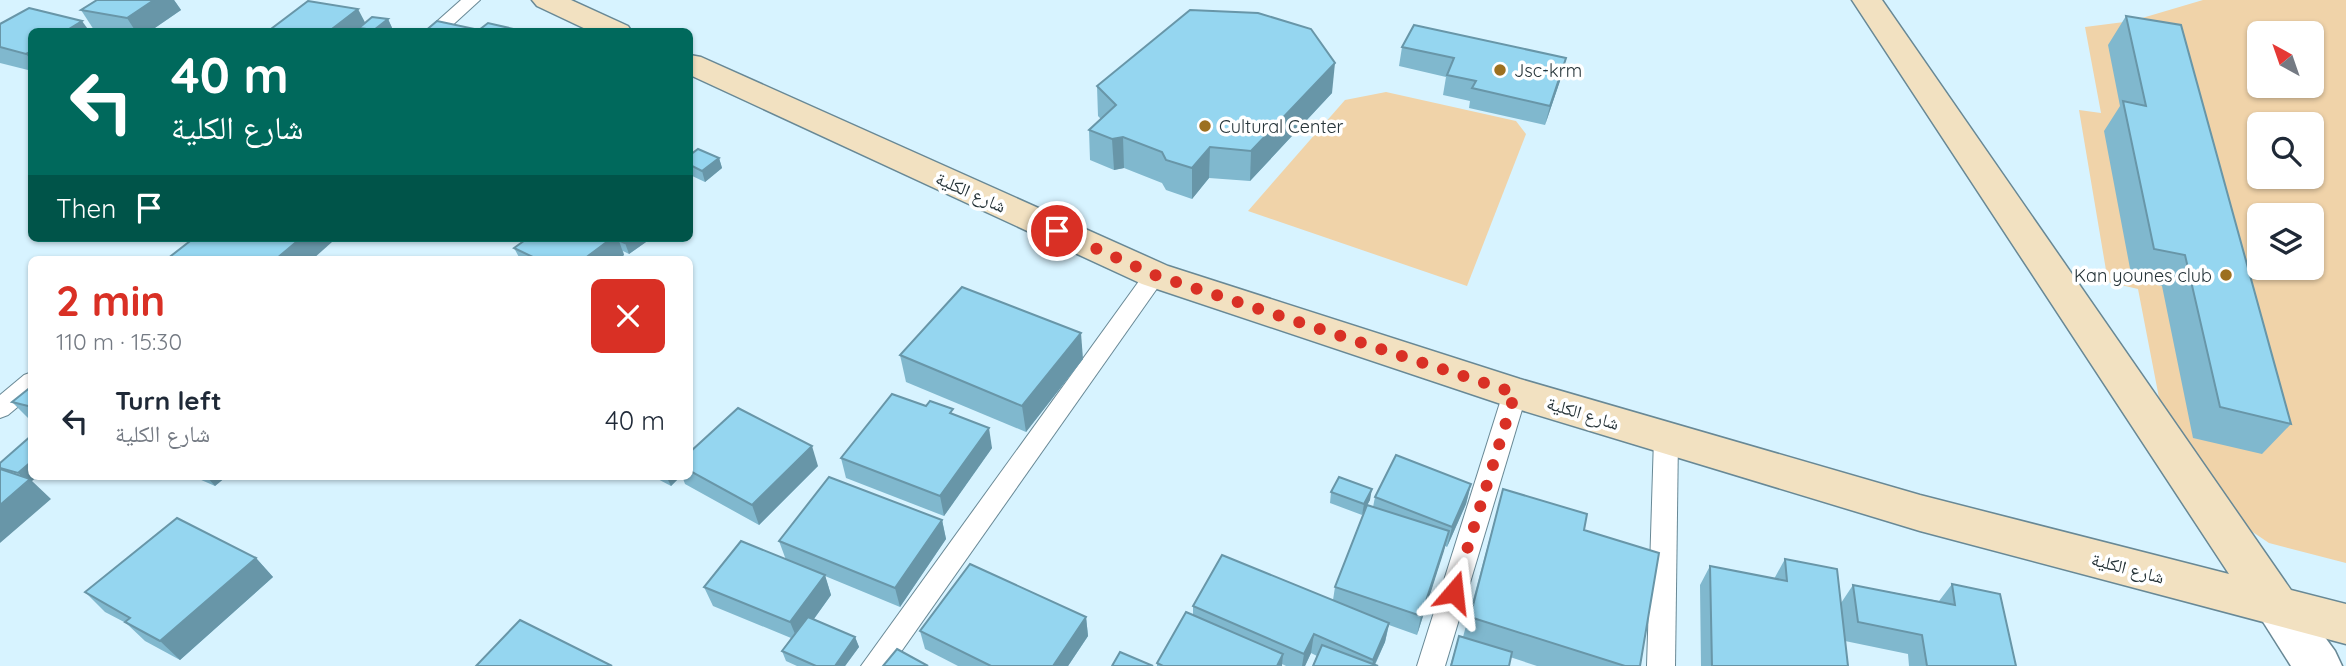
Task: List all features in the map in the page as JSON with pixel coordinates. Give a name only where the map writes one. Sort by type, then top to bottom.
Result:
[{"type":"street","points":[[547,0],[608,28]]},
{"type":"street","points":[[1867,0],[2318,666]]},
{"type":"street","name":"شارع الكلية","points":[[693,65],[1155,275],[1515,393],[1920,513],[2346,624]]},
{"type":"lane","points":[[439,28],[471,0]]},
{"type":"lane","points":[[875,666],[1155,275]]},
{"type":"lane","points":[[0,409],[28,384]]},
{"type":"lane","points":[[1431,666],[1515,393]]},
{"type":"lane","points":[[1661,666],[1666,438]]},
{"type":"shaded area","name":"Kan younes club","points":[[2203,0],[2346,0],[2346,563],[2269,543],[2202,498],[2160,403],[2138,289],[2108,282],[2079,110],[2101,113],[2085,27],[2132,21]]},
{"type":"shaded area","points":[[1386,92],[1516,121],[1526,134],[1467,286],[1248,211],[1345,100]]},
{"type":"building","points":[[97,0],[154,0],[127,18],[81,10]]},
{"type":"building","points":[[308,1],[358,9],[333,28],[272,28]]},
{"type":"building","points":[[29,8],[82,21],[71,28],[28,28],[26,54],[0,47],[0,24]]},
{"type":"building","name":"Cultural Center","points":[[1190,10],[1258,13],[1311,29],[1335,63],[1251,151],[1210,147],[1192,168],[1166,160],[1162,152],[1123,137],[1112,139],[1089,130],[1116,105],[1097,86]]},
{"type":"building","points":[[2126,16],[2181,25],[2247,264],[2247,280],[2251,280],[2291,424],[2220,407],[2185,255],[2154,249],[2123,101],[2146,106]]},
{"type":"building","points":[[372,17],[388,19],[377,28],[359,28]]},
{"type":"building","points":[[437,21],[470,28],[429,28]]},
{"type":"building","points":[[488,23],[509,28],[482,28]]},
{"type":"building","points":[[1414,25],[1566,58],[1550,106],[1472,88],[1476,81],[1447,75],[1454,58],[1402,47]]},
{"type":"building","points":[[698,149],[719,158],[702,171],[693,166],[693,153]]},
{"type":"building","points":[[189,242],[296,242],[280,256],[171,256]]},
{"type":"building","points":[[522,242],[607,242],[588,256],[531,256],[514,248]]},
{"type":"building","points":[[962,287],[1081,333],[1022,406],[900,355]]},
{"type":"building","points":[[28,389],[28,406],[12,402]]},
{"type":"building","points":[[892,394],[926,406],[930,401],[953,409],[950,413],[989,428],[940,496],[841,458]]},
{"type":"building","points":[[738,408],[812,446],[752,505],[693,473],[693,449]]},
{"type":"building","points":[[28,438],[28,464],[18,473],[0,468],[0,463]]},
{"type":"building","points":[[1396,455],[1471,484],[1452,527],[1375,497]]},
{"type":"building","points":[[0,469],[28,478],[29,480],[0,505]]},
{"type":"building","points":[[829,477],[942,520],[895,588],[779,541]]},
{"type":"building","points":[[1339,477],[1372,489],[1364,504],[1331,492]]},
{"type":"building","points":[[1503,489],[1587,514],[1584,530],[1659,553],[1640,666],[1625,666],[1470,617]]},
{"type":"building","points":[[1367,505],[1449,531],[1421,616],[1335,587]]},
{"type":"building","points":[[177,518],[256,558],[160,641],[125,622],[130,618],[85,592]]},
{"type":"building","points":[[741,541],[825,575],[790,622],[704,587]]},
{"type":"building","points":[[1222,555],[1389,623],[1373,660],[1314,634],[1304,654],[1193,606]]},
{"type":"building","points":[[1785,559],[1837,569],[1848,666],[1712,666],[1710,566],[1787,581]]},
{"type":"building","points":[[970,564],[1086,617],[1053,666],[991,666],[920,631]]},
{"type":"building","points":[[1952,584],[2000,594],[2016,666],[1927,666],[1922,635],[1858,622],[1853,585],[1955,605]]},
{"type":"building","points":[[1186,612],[1283,654],[1277,666],[1163,666],[1157,663]]},
{"type":"building","points":[[808,617],[855,637],[835,666],[816,666],[782,651]]},
{"type":"building","points":[[520,620],[612,666],[476,666]]},
{"type":"building","points":[[1459,636],[1512,652],[1509,666],[1451,666]]},
{"type":"building","points":[[1322,645],[1378,666],[1313,666]]},
{"type":"building","points":[[897,649],[928,666],[883,666]]},
{"type":"building","points":[[1120,652],[1153,666],[1112,666]]},
{"type":"place","name":"Jsc-krm","points":[[1500,70]]},
{"type":"place","name":"Cultural Center","points":[[1205,126]]},
{"type":"place","name":"Kan younes club","points":[[2226,275]]},
{"type":"route","points":[[1057,231],[1155,275],[1515,393],[1454,592]]}]
